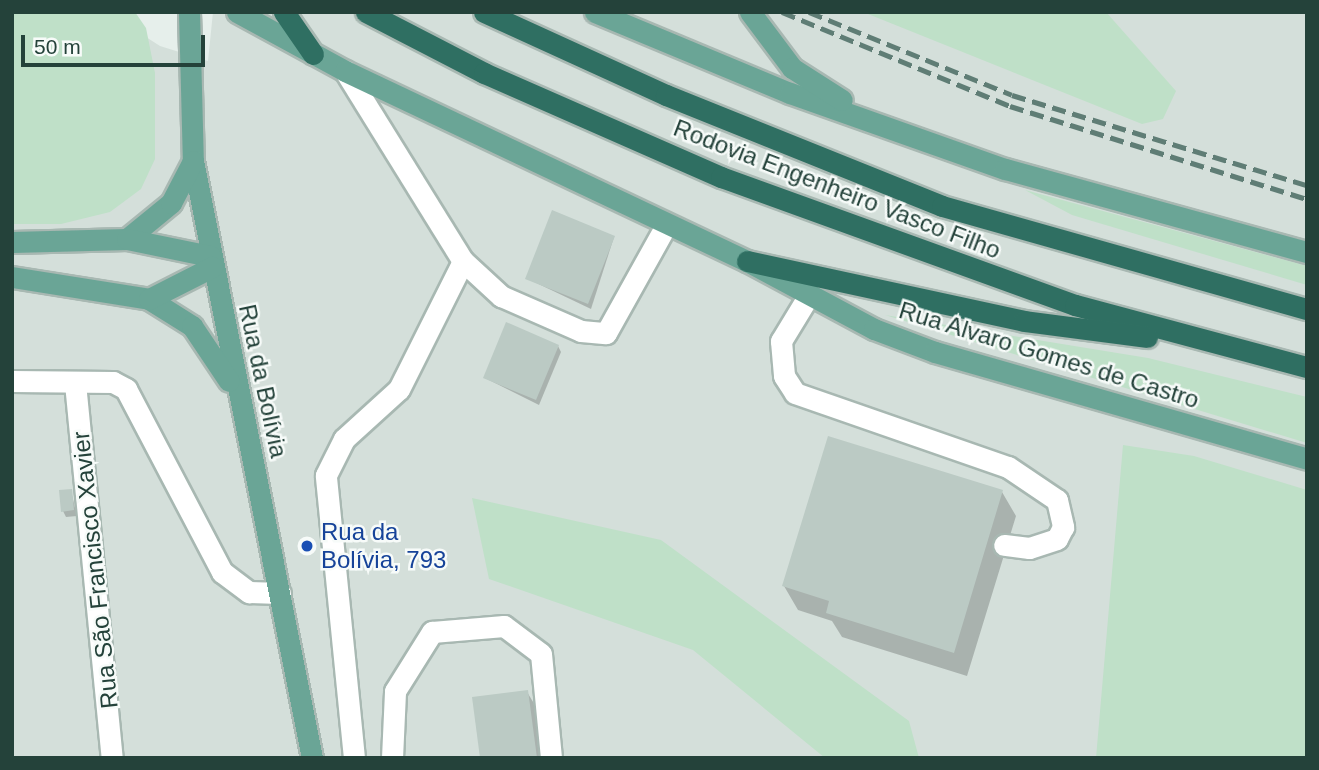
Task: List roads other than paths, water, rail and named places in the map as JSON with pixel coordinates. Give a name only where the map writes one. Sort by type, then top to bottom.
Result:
[{"type":"highway","points":[[284,12],[313,54]]},
{"type":"highway","name":"Rodovia Engenheiro Vasco Filho","points":[[366,12],[484,74],[721,177],[1075,305],[1307,367]]},
{"type":"highway","name":"Rodovia Engenheiro Vasco Filho","points":[[484,12],[643,85],[942,206],[1307,309]]},
{"type":"highway","points":[[747,261],[1024,321],[1241,351]]},
{"type":"main road","name":"Rua da Bolívia","points":[[189,12],[186,53],[193,161],[313,758]]},
{"type":"main road","points":[[237,12],[345,71],[665,227],[747,261]]},
{"type":"main road","points":[[595,12],[790,93],[1123,205],[1307,252]]},
{"type":"main road","points":[[750,12],[792,68],[851,106],[930,140]]},
{"type":"main road","points":[[127,239],[170,203],[193,161]]},
{"type":"main road","points":[[12,242],[127,239],[211,261]]},
{"type":"main road","points":[[149,299],[211,261]]},
{"type":"main road","name":"Rua Alvaro Gomes de Castro","points":[[747,261],[809,295],[935,352],[1307,458]]},
{"type":"main road","points":[[12,277],[149,299],[174,312],[211,348],[242,412]]},
{"type":"street","points":[[345,71],[463,261],[500,296],[581,331],[606,333],[665,227]]},
{"type":"street","points":[[354,758],[326,475],[344,439],[399,389],[463,261]]},
{"type":"street","points":[[809,295],[781,341],[785,376],[795,393],[1008,467],[1057,500],[1063,527],[1057,539],[1029,548],[1004,545]]},
{"type":"street","points":[[12,381],[113,382],[127,389],[222,572],[249,592],[280,593]]},
{"type":"street","name":"Rua São Francisco Xavier","points":[[75,383],[112,758]]},
{"type":"street","points":[[392,758],[395,691],[432,632],[504,626],[541,654],[551,758]]},
{"type":"railway","points":[[782,12],[1010,106],[1307,199]]},
{"type":"railway","points":[[809,12],[1012,95],[1307,185]]},
{"type":"place","name":"Rua da Bolívia, 793","points":[[307,546]]}]
